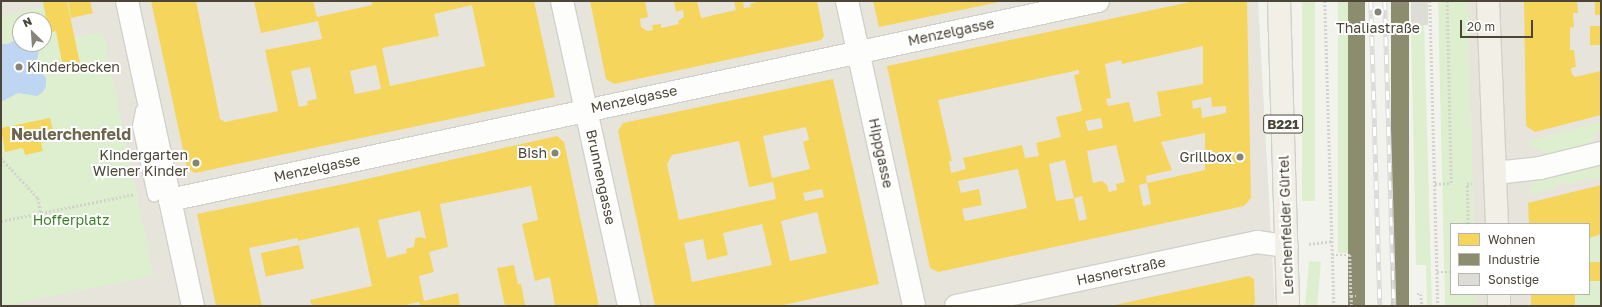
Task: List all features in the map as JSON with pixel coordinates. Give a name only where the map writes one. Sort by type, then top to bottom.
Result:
[{"type":"main road","name":"Lerchenfelder Gürtel","points":[[1279,1],[1288,306]]},
{"type":"main road","points":[[1488,1],[1497,223]]},
{"type":"main road","points":[[1499,295],[1499,306]]},
{"type":"street","points":[[127,1],[149,103],[162,198],[193,306]]},
{"type":"street","name":"Brunnengasse","points":[[562,1],[629,306]]},
{"type":"street","name":"Hippgasse","points":[[847,1],[914,306]]},
{"type":"street","name":"Menzelgasse","points":[[162,198],[1098,1]]},
{"type":"street","points":[[1495,173],[1540,168],[1601,153]]},
{"type":"street","name":"Hasnerstraße","points":[[956,306],[1257,242],[1287,246]]},
{"type":"path","points":[[1325,1],[1334,306]]},
{"type":"path","points":[[1430,1],[1438,306]]},
{"type":"path","points":[[1435,184],[1451,183],[1447,1]]},
{"type":"path","points":[[1,158],[38,198],[41,213]]},
{"type":"path","points":[[1,221],[143,192],[146,200],[162,198]]},
{"type":"path","points":[[1332,255],[1350,255],[1351,306]]},
{"type":"path","points":[[1437,272],[1450,272]]},
{"type":"path","points":[[1417,294],[1421,294],[1422,306]]},
{"type":"path","points":[[1351,296],[1356,296]]},
{"type":"shaded area","points":[[1,1],[1258,1],[1275,306],[1,306]]},
{"type":"shaded area","points":[[1445,1],[1601,1],[1601,306],[1450,306]]},
{"type":"green space","name":"Hofferplatz","points":[[47,1],[67,1],[74,37],[103,33],[154,276],[1,306],[1,16],[12,14],[12,52],[52,52],[52,12],[20,12],[43,7],[43,2]]},
{"type":"green space","points":[[1302,1],[1315,1],[1315,201],[1302,201]]},
{"type":"green space","points":[[1338,1],[1348,1],[1348,253],[1338,253]]},
{"type":"green space","points":[[1438,1],[1468,1],[1474,223],[1450,223],[1450,295],[1476,295],[1476,306],[1445,306]]},
{"type":"green space","points":[[1424,24],[1432,306],[1427,306],[1426,265],[1416,265],[1411,25]]},
{"type":"green space","points":[[1601,122],[1601,127],[1590,145],[1550,156],[1527,143],[1528,141]]},
{"type":"green space","points":[[1601,157],[1601,177],[1570,184],[1565,183],[1557,185],[1554,188],[1529,194],[1528,192],[1540,173]]},
{"type":"green space","points":[[1601,234],[1601,262],[1590,263],[1590,238]]},
{"type":"green space","points":[[1309,261],[1321,262],[1317,306],[1305,306]]},
{"type":"green space","points":[[1590,281],[1601,281],[1601,306],[1575,306],[1575,295],[1590,295]]},
{"type":"water","name":"Kinderbecken","points":[[12,42],[12,52],[39,52],[36,65],[46,78],[46,86],[43,92],[37,96],[18,93],[1,102],[1,44],[8,44]]},
{"type":"building: Wohnen","points":[[40,1],[67,1],[80,64],[77,70],[64,73],[56,31],[52,32],[52,12],[45,12],[43,2]]},
{"type":"building: Wohnen","points":[[68,1],[90,1],[93,13],[71,18]]},
{"type":"building: Wohnen","points":[[151,1],[196,1],[220,119],[225,122],[278,111],[265,50],[322,39],[318,21],[261,33],[254,1],[313,1],[317,17],[372,5],[372,1],[534,1],[555,97],[195,173],[187,168]],"holes":[[[472,5],[485,66],[390,86],[382,48],[439,36],[434,14]],[[376,65],[381,89],[355,94],[350,71]],[[310,67],[317,99],[307,101],[308,105],[299,107],[291,71]]]},
{"type":"building: Wohnen","points":[[590,1],[645,1],[648,17],[640,19],[641,27],[647,31],[653,30],[652,25],[661,24],[661,28],[679,24],[678,21],[684,17],[683,10],[676,12],[674,1],[697,1],[701,18],[736,10],[734,1],[743,1],[744,8],[751,7],[750,4],[761,1],[766,1],[766,3],[769,1],[817,1],[824,36],[821,40],[614,84],[606,79]]},
{"type":"building: Wohnen","points":[[873,1],[999,1],[999,2],[879,27]]},
{"type":"building: Wohnen","points":[[1195,1],[1247,1],[1251,198],[1244,206],[938,272],[930,268],[887,66]],"holes":[[[1203,46],[1203,84],[1157,92],[1161,116],[1134,122],[1129,102],[1108,106],[1106,99],[1111,98],[1105,64],[1121,60],[1122,64]],[[1079,70],[1079,74],[1074,75],[1082,111],[1056,117],[1061,137],[1036,143],[1039,156],[1025,158],[1022,145],[963,158],[966,169],[951,173],[949,161],[952,161],[938,100]],[[1211,97],[1212,107],[1226,106],[1226,113],[1202,118],[1201,107],[1193,109],[1192,101]],[[1101,118],[1103,128],[1088,131],[1085,121]],[[1205,133],[1205,170],[1147,183],[1146,176],[1172,170],[1161,142]],[[1116,145],[1125,182],[1116,184],[1117,190],[1109,192],[1107,185],[1102,181],[1093,183],[1087,151]],[[1065,160],[1074,198],[1056,201],[1049,164]],[[1018,169],[1027,208],[965,221],[962,209],[982,205],[979,189],[961,193],[958,181]],[[1147,183],[1151,204],[1143,206],[1139,185]],[[1082,196],[1087,219],[1079,221],[1074,198]]]},
{"type":"building: Wohnen","points":[[1524,1],[1577,1],[1578,13],[1573,13],[1574,27],[1570,28],[1570,50],[1574,50],[1576,67],[1571,68],[1572,74],[1575,77],[1601,71],[1601,115],[1535,132],[1526,126]]},
{"type":"building: Wohnen","points":[[1595,2],[1601,2],[1601,15],[1595,15]]},
{"type":"building: Wohnen","points":[[1590,26],[1601,26],[1601,45],[1590,45]]},
{"type":"building: Wohnen","points":[[833,79],[879,284],[779,306],[655,306],[618,131],[623,123]],"holes":[[[806,127],[809,140],[803,142],[810,169],[772,178],[763,136]],[[739,141],[749,187],[773,182],[776,199],[679,220],[667,164],[672,155]],[[822,189],[824,197],[805,201],[803,193]],[[817,212],[827,253],[790,261],[781,221]],[[762,224],[772,265],[692,282],[684,243],[703,239],[707,260],[728,255],[723,233]]]},
{"type":"building: Wohnen","points":[[50,118],[55,140],[41,143],[43,151],[25,155],[23,148],[5,152],[1,128]]},
{"type":"building: Wohnen","points":[[557,136],[564,142],[599,306],[555,306],[550,277],[535,281],[522,224],[538,220],[531,186],[440,204],[448,247],[429,252],[434,272],[419,276],[424,301],[458,293],[460,306],[420,306],[419,302],[401,306],[312,306],[310,300],[372,286],[359,227],[298,241],[297,238],[249,248],[262,306],[216,306],[197,214],[349,183]],"holes":[[[420,211],[426,239],[421,237],[415,238],[414,247],[406,249],[407,253],[387,258],[378,220]]]},
{"type":"building: Wohnen","points":[[1601,185],[1601,234],[1590,238],[1590,223],[1529,223],[1528,203]]},
{"type":"building: Wohnen","points":[[299,245],[304,268],[266,277],[261,253]]},
{"type":"building: Wohnen","points":[[1590,262],[1601,262],[1601,281],[1590,281]]},
{"type":"building: Wohnen","points":[[514,265],[518,284],[521,284],[525,305],[505,306],[497,268]]},
{"type":"building: Wohnen","points":[[1249,276],[1254,279],[1255,306],[1110,306]]},
{"type":"building: Wohnen","points":[[1531,295],[1575,295],[1575,306],[1531,306]]},
{"type":"building: Industrie","points":[[1348,1],[1365,1],[1365,306],[1348,306]]},
{"type":"building: Industrie","points":[[1391,1],[1409,1],[1409,306],[1391,306]]},
{"type":"building: Sonstige","points":[[1411,1],[1428,1],[1428,25],[1411,25]]},
{"type":"railway","points":[[1371,1],[1380,306]]},
{"type":"railway","points":[[1385,1],[1394,306]]},
{"type":"place","name":"Thaliastraße","points":[[1378,12]]},
{"type":"place","name":"Kinderbecken","points":[[19,67]]},
{"type":"place","name":"Bish","points":[[555,153]]},
{"type":"place","name":"Grillbox","points":[[1240,157]]},
{"type":"place","name":"Kindergarten Wiener Kinder","points":[[196,163]]},
{"type":"district","name":"Neulerchenfeld","points":[[71,134]]}]
